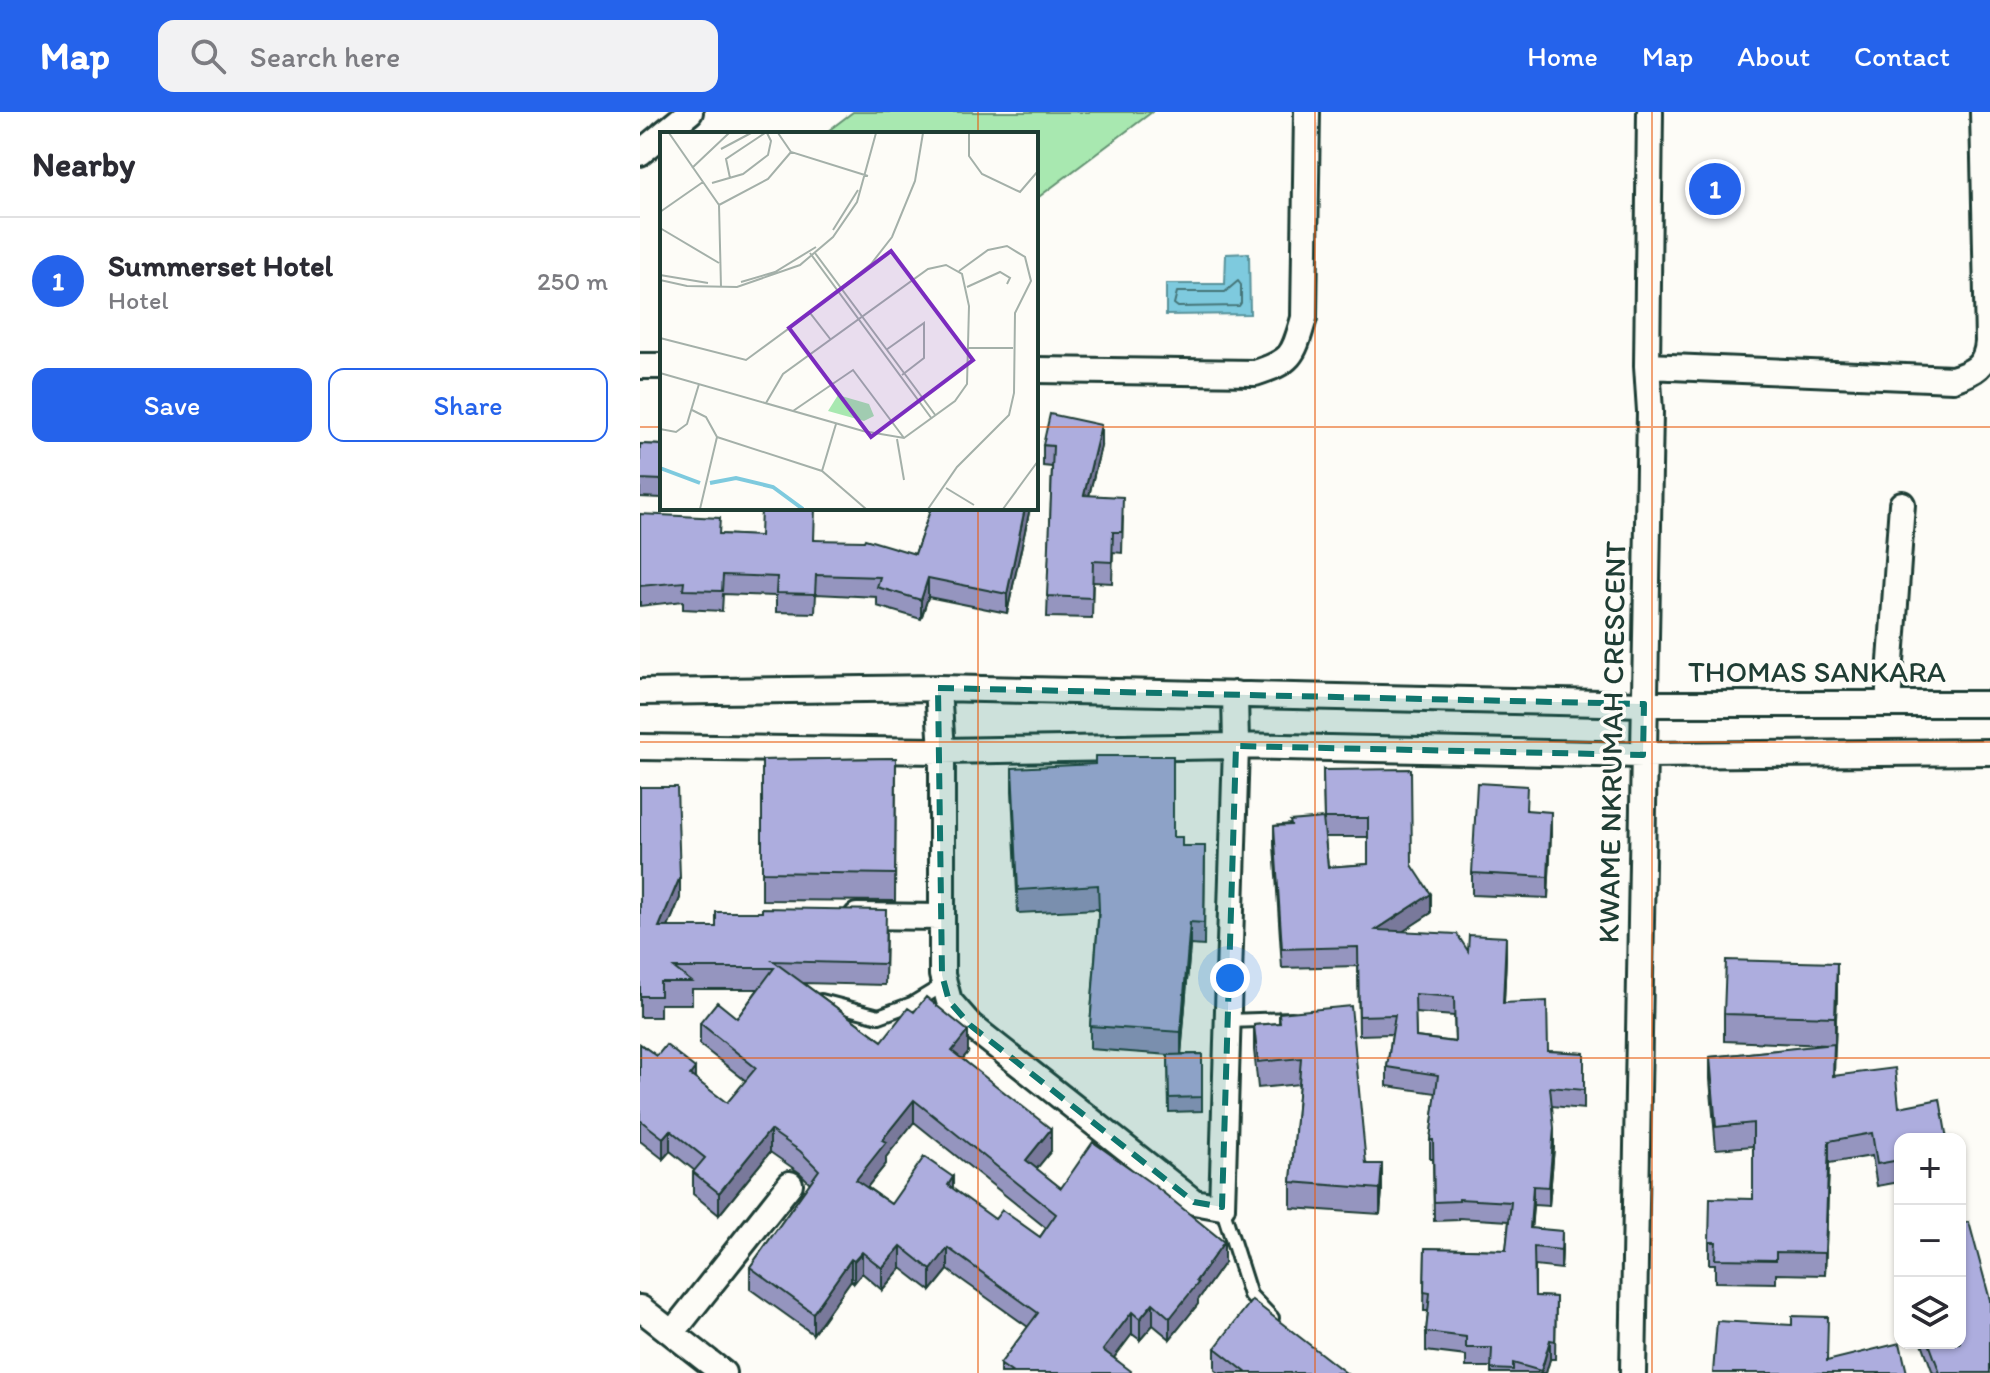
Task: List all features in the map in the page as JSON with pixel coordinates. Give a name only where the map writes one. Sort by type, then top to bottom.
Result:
[{"type":"street","points":[[667,132],[690,112]]},
{"type":"street","points":[[1038,370],[1255,373],[1282,364],[1296,346],[1304,318],[1307,112]]},
{"type":"street","name":"KWAME NKRUMAH CRESCENT","points":[[1633,1373],[1650,411],[1647,366],[1650,112]]},
{"type":"street","points":[[1647,366],[1953,379],[1975,371],[1984,361],[1988,342],[1983,112]]},
{"type":"street","points":[[640,153],[660,137]]},
{"type":"street","points":[[1888,704],[1902,504]]},
{"type":"street","points":[[938,688],[942,751],[942,975],[949,1001],[982,1035],[1194,1202],[1222,1207],[1235,694]]},
{"type":"street","name":"THOMAS SANKARA","points":[[640,692],[938,688],[1644,704],[1990,704]]},
{"type":"street","points":[[640,747],[942,751],[1236,746],[1643,755],[1990,752]]},
{"type":"street","points":[[836,916],[942,917]]},
{"type":"street","points":[[672,1333],[790,1184]]},
{"type":"street","points":[[640,1308],[723,1373]]},
{"type":"lane","points":[[821,1001],[879,1016],[912,1004],[945,984]]},
{"type":"lane","points":[[1228,1021],[1304,1019]]},
{"type":"lane","points":[[1222,1207],[1250,1295],[1278,1324]]},
{"type":"highlighted area","points":[[938,688],[1644,704],[1643,755],[1236,746],[1222,1207],[1194,1202],[970,1025],[949,1001],[942,975]]},
{"type":"green space","points":[[853,112],[1152,112],[1038,198],[1038,132],[827,132]]},
{"type":"water","points":[[1249,253],[1250,314],[1166,315],[1166,284],[1225,284],[1226,254]]},
{"type":"building","points":[[1050,414],[1101,425],[1084,495],[1123,497],[1122,532],[1113,532],[1112,562],[1093,561],[1092,598],[1047,596],[1053,446],[1043,445]]},
{"type":"building","points":[[640,444],[660,445],[660,480],[640,479]]},
{"type":"building","points":[[761,510],[815,510],[814,540],[865,539],[915,554],[930,510],[1025,510],[1007,594],[928,578],[921,600],[877,587],[880,577],[816,575],[815,594],[776,593],[777,577],[723,575],[722,591],[683,590],[684,582],[640,586],[640,514],[720,518],[719,534],[760,536]]},
{"type":"building","points":[[1095,756],[1173,756],[1173,837],[1182,837],[1182,846],[1205,846],[1204,923],[1190,922],[1181,1032],[1090,1026],[1099,910],[1098,885],[1018,890],[1012,768],[1095,764]]},
{"type":"building","points":[[896,758],[895,874],[762,872],[762,760]]},
{"type":"building","points":[[1411,769],[1412,865],[1431,894],[1376,930],[1457,934],[1468,951],[1469,935],[1506,937],[1503,1003],[1547,1001],[1548,1051],[1584,1053],[1584,1090],[1550,1087],[1554,1128],[1549,1187],[1533,1186],[1530,1228],[1562,1231],[1561,1250],[1534,1247],[1535,1296],[1556,1297],[1555,1341],[1550,1340],[1541,1371],[1513,1363],[1513,1370],[1491,1369],[1492,1348],[1466,1348],[1466,1337],[1426,1332],[1430,1293],[1424,1292],[1425,1248],[1506,1250],[1511,1202],[1459,1199],[1434,1202],[1433,1140],[1430,1140],[1438,1075],[1387,1067],[1395,1015],[1359,1016],[1358,947],[1282,949],[1274,826],[1323,818],[1328,867],[1368,864],[1368,818],[1324,818],[1323,770]],"holes":[[[1415,994],[1454,997],[1455,1042],[1416,1037]]]},
{"type":"building","points":[[1477,783],[1527,786],[1526,810],[1551,812],[1548,877],[1472,873]]},
{"type":"building","points":[[640,787],[677,787],[680,877],[659,927],[716,927],[716,912],[762,912],[762,908],[886,910],[885,964],[773,961],[882,1041],[908,1008],[914,1012],[926,997],[968,1031],[952,1051],[1051,1129],[1026,1160],[1061,1188],[1093,1142],[1155,1186],[1224,1242],[1196,1281],[1198,1283],[1170,1318],[1153,1303],[1140,1319],[1132,1312],[1103,1350],[1130,1373],[1013,1373],[1000,1364],[1038,1313],[948,1248],[931,1270],[901,1246],[882,1268],[862,1252],[854,1261],[851,1259],[813,1313],[750,1267],[819,1170],[800,1151],[770,1130],[719,1193],[693,1172],[705,1158],[670,1130],[663,1138],[640,1120],[640,1044],[657,1056],[666,1045],[695,1068],[690,1075],[727,1103],[756,1068],[700,1023],[717,1002],[737,1018],[774,968],[674,968],[692,982],[660,982],[660,996],[640,996]],"holes":[[[914,1100],[1056,1214],[1040,1237],[1002,1210],[995,1219],[948,1185],[953,1177],[924,1157],[891,1204],[856,1180],[886,1142],[882,1140]]]},
{"type":"building","points":[[1726,960],[1837,963],[1835,1017],[1724,1014]]},
{"type":"building","points":[[1351,1006],[1366,1164],[1382,1164],[1380,1189],[1291,1182],[1301,1058],[1258,1062],[1254,1025],[1280,1023],[1279,1013]]},
{"type":"building","points":[[1834,1044],[1833,1076],[1895,1068],[1899,1107],[1940,1099],[1946,1133],[1894,1133],[1894,1161],[1877,1164],[1872,1133],[1829,1141],[1825,1253],[1776,1252],[1776,1260],[1715,1259],[1716,1242],[1709,1242],[1710,1198],[1753,1199],[1753,1123],[1716,1127],[1710,1057]]},
{"type":"building","points":[[1202,1054],[1202,1097],[1169,1098],[1168,1055]]},
{"type":"building","points":[[1969,1222],[1990,1300],[1990,1373],[1940,1373],[1931,1349],[1966,1349],[1966,1223]]},
{"type":"building","points":[[1252,1300],[1346,1373],[1247,1373],[1215,1348]]},
{"type":"building","points":[[1792,1316],[1828,1317],[1827,1361],[1894,1344],[1894,1349],[1901,1349],[1907,1373],[1713,1373],[1717,1321],[1792,1325]]},
{"type":"place","name":"Summerset Hotel","points":[[1715,189]]}]
